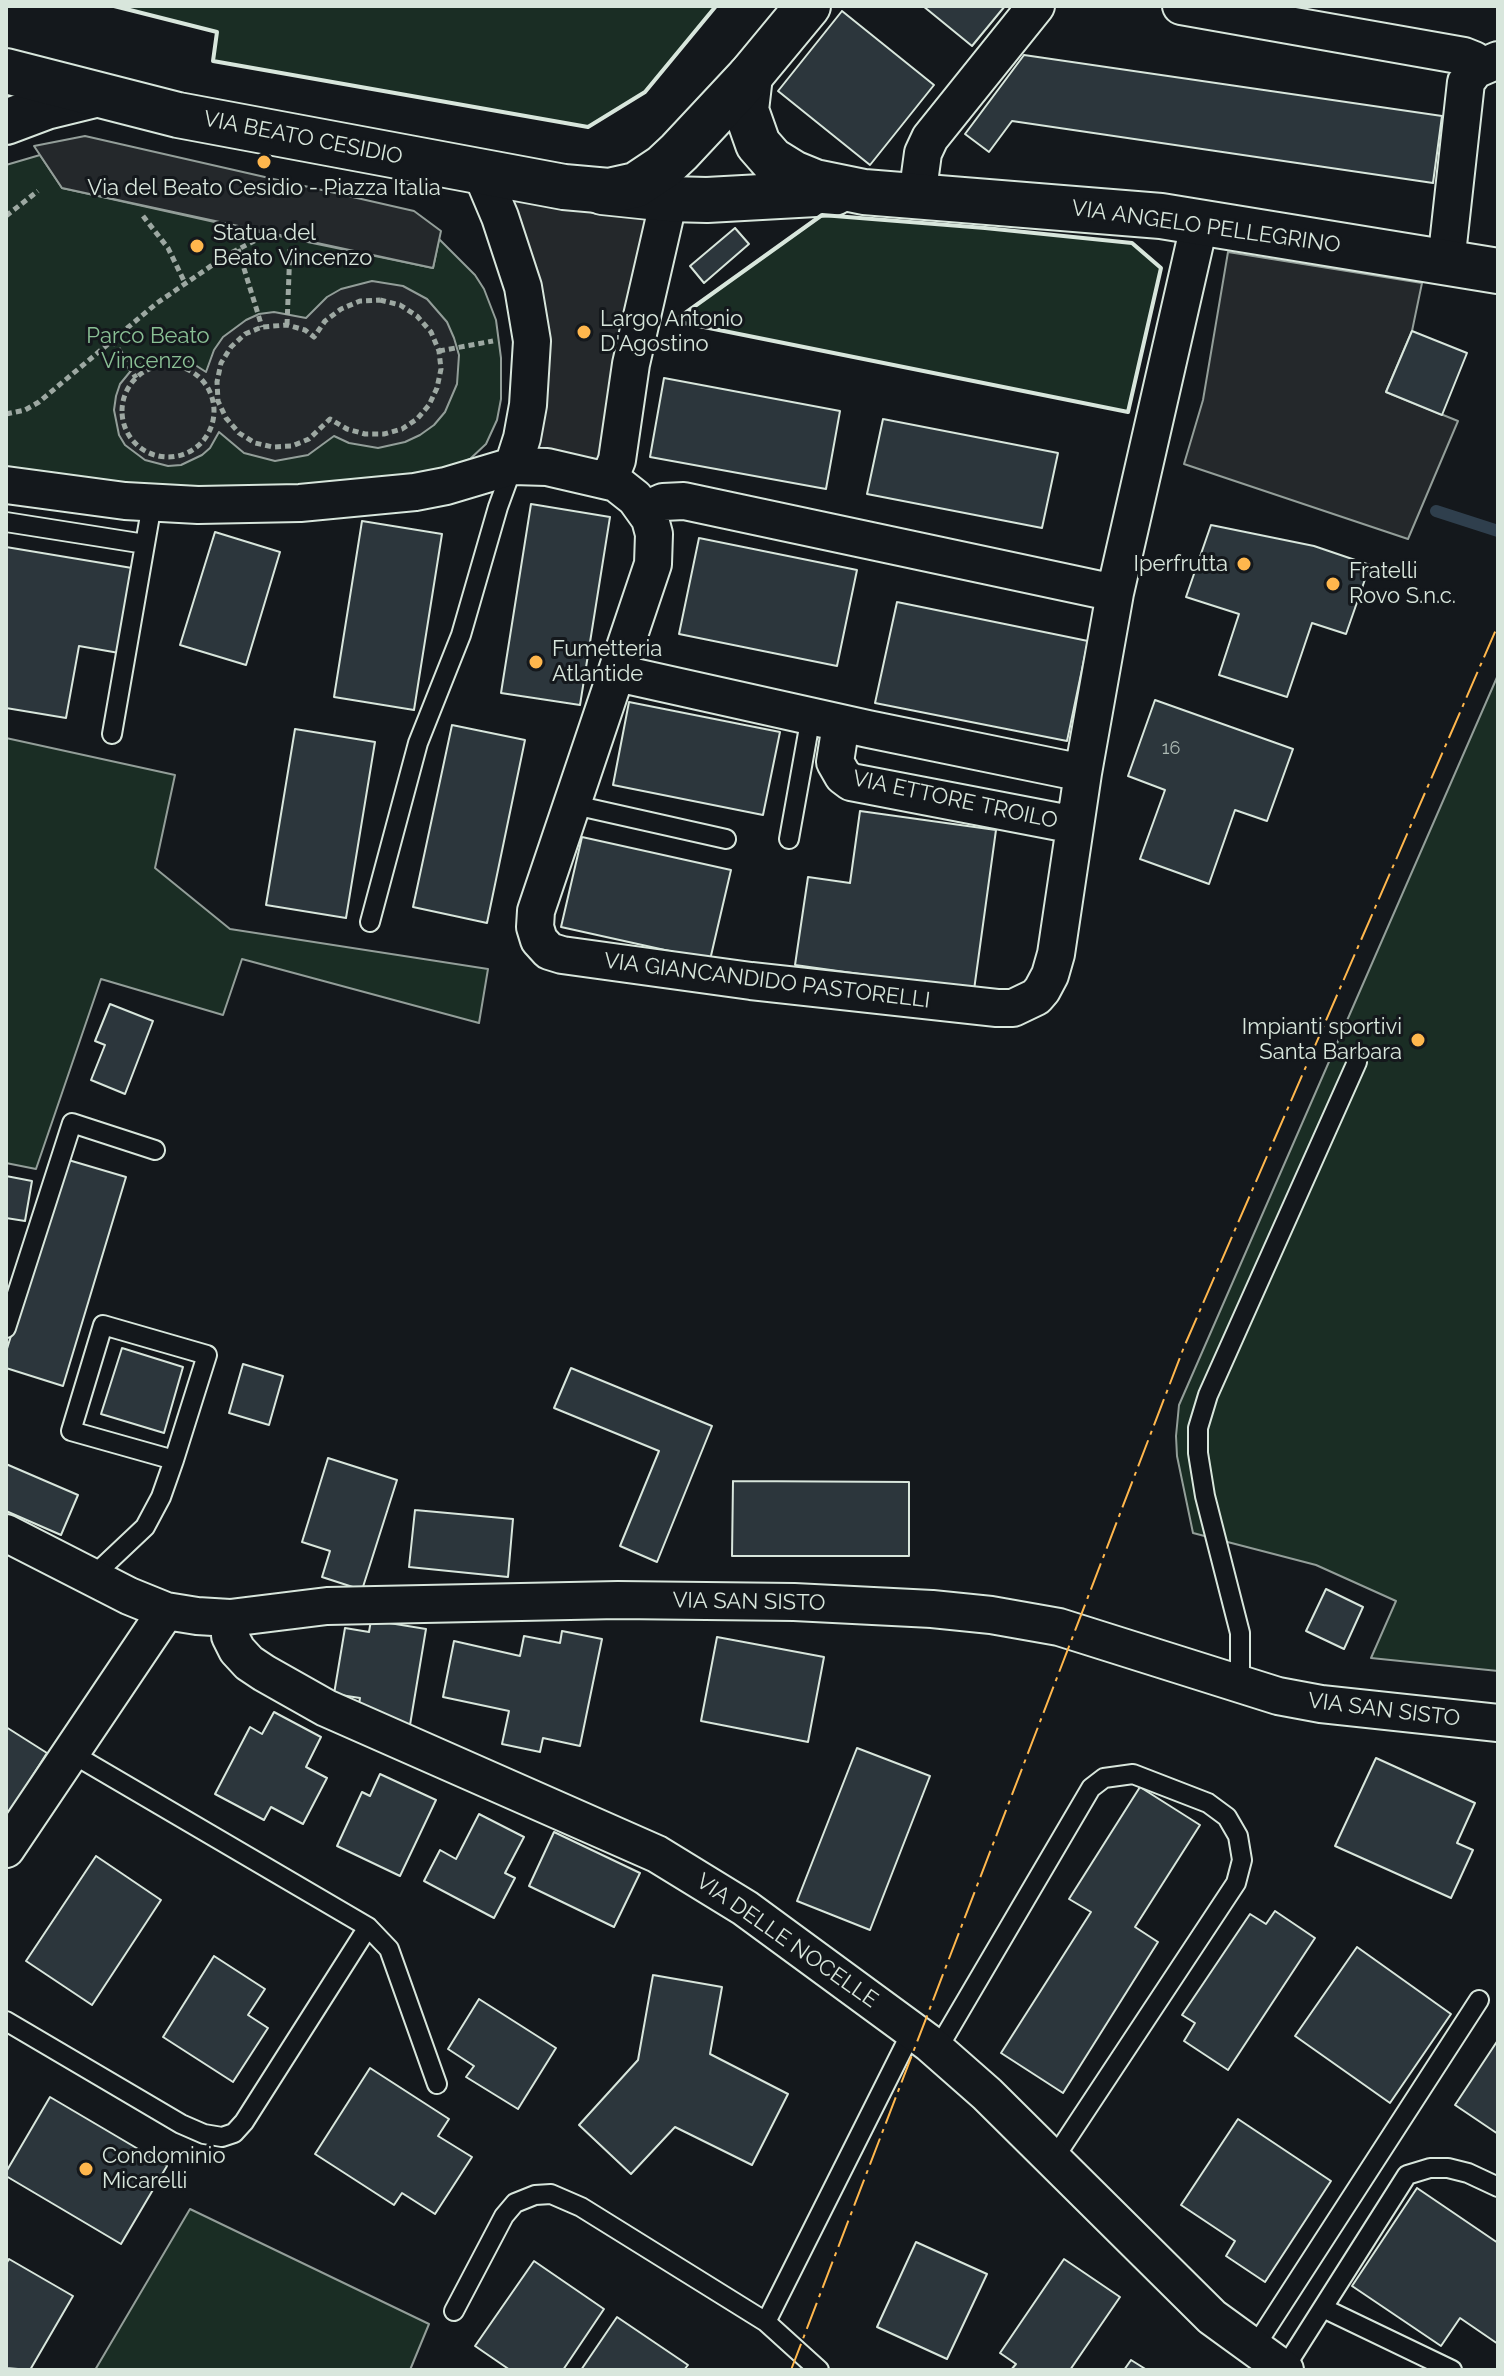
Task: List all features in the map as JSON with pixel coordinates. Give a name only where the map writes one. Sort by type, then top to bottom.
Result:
[{"type":"street","points":[[602,192],[636,185],[663,167],[750,76],[808,6]]},
{"type":"street","points":[[917,197],[923,153],[930,138],[1036,6]]},
{"type":"street","points":[[1181,6],[1489,63]]},
{"type":"street","points":[[1446,263],[1466,82],[1472,73],[1489,63]]},
{"type":"street","name":"VIA BEATO CESIDIO","points":[[6,71],[178,115],[602,192]]},
{"type":"street","name":"VIA ANGELO PELLEGRINO","points":[[750,76],[746,90],[747,120],[763,152],[804,179],[864,192],[1200,221],[1498,271]]},
{"type":"street","points":[[6,122],[46,107],[95,95]]},
{"type":"street","points":[[481,172],[500,217],[523,287],[532,341],[528,405],[513,466]]},
{"type":"street","name":"VIA ANGELO PELLEGRINO","points":[[602,192],[669,199],[729,200],[864,192]]},
{"type":"street","points":[[609,480],[617,460],[631,364],[669,199]]},
{"type":"street","name":"VIA GIANCANDIDO PASTORELLI","points":[[645,510],[653,526],[653,564],[570,804],[534,919],[539,940],[556,954],[751,981],[1006,1009],[1021,1006],[1036,997],[1050,975],[1115,593],[1200,221]]},
{"type":"street","points":[[6,485],[152,504],[300,503],[446,486],[513,466],[547,467],[609,480],[623,487],[645,510],[663,502],[684,501],[1115,593]]},
{"type":"street","points":[[617,673],[1083,773]]},
{"type":"street","name":"VIA ETTORE TROILO","points":[[826,720],[835,762],[843,776],[851,782],[1075,825]]},
{"type":"street","name":"VIA SAN SISTO","points":[[6,1533],[166,1611],[197,1616],[230,1618],[327,1606],[618,1600],[794,1602],[932,1609],[1059,1627],[1236,1685],[1321,1704],[1498,1723]]},
{"type":"street","points":[[6,1849],[166,1611]]},
{"type":"street","name":"VIA DELLE NOCELLE","points":[[230,1618],[230,1636],[249,1663],[326,1708],[657,1854],[745,1908],[925,2040],[987,2094],[1212,2317],[1284,2370]]},
{"type":"lane","points":[[370,922],[418,743],[461,635],[513,466]]},
{"type":"lane","points":[[112,734],[152,504]]},
{"type":"lane","points":[[6,522],[145,544]]},
{"type":"lane","points":[[789,839],[826,720]]},
{"type":"lane","points":[[570,804],[726,839]]},
{"type":"lane","points":[[1236,1685],[1240,1667],[1240,1633],[1205,1496],[1198,1453],[1198,1428],[1208,1395],[1357,1062]]},
{"type":"lane","points":[[6,1328],[72,1123],[155,1150]]},
{"type":"lane","points":[[92,1577],[145,1527],[161,1497],[174,1460],[207,1355],[103,1325],[71,1431],[174,1460]]},
{"type":"lane","points":[[71,1753],[368,1927],[389,1949],[437,2084]]},
{"type":"lane","points":[[766,2322],[925,2040],[1091,1788],[1104,1778],[1133,1774],[1208,1803],[1227,1817],[1238,1836],[1242,1860],[1236,1883],[1053,2160]]},
{"type":"lane","points":[[6,2021],[181,2124],[204,2134],[222,2137],[234,2133],[244,2122],[368,1927]]},
{"type":"lane","points":[[1254,2348],[1479,2000]]},
{"type":"lane","points":[[1284,2370],[1407,2175],[1430,2168],[1448,2168],[1468,2173],[1498,2187]]},
{"type":"lane","points":[[454,2311],[504,2216],[515,2203],[535,2195],[551,2194],[581,2207],[766,2322],[819,2370]]},
{"type":"lane","points":[[1323,2308],[1452,2370]]},
{"type":"path","points":[[6,216],[38,191]]},
{"type":"path","points":[[143,216],[168,248],[185,283]]},
{"type":"path","points":[[6,414],[25,410],[39,402],[185,283],[256,240]]},
{"type":"path","points":[[287,325],[290,248]]},
{"type":"path","points":[[238,249],[262,327]]},
{"type":"path","points":[[287,325],[262,327],[238,341],[221,363],[217,382],[215,401],[213,422],[198,446],[184,454],[169,457],[154,455],[129,436],[123,422],[122,406],[127,391],[136,378],[159,365],[171,364],[184,368],[205,383],[215,401],[226,418],[239,433],[255,443],[273,447],[292,446],[309,439],[330,419],[347,429],[365,434],[384,434],[402,429],[417,419],[429,405],[441,369],[439,351],[431,332],[417,316],[400,305],[380,300],[360,301],[341,309],[325,321],[314,337],[305,330],[287,325]]},
{"type":"path","points":[[113,340],[136,378]]},
{"type":"path","points":[[439,351],[499,340]]},
{"type":"green space","points":[[114,6],[716,6],[645,92],[588,127],[213,61],[217,32]]},
{"type":"green space","name":"Parco Beato Vincenzo","points":[[40,155],[62,188],[264,233],[433,268],[439,239],[475,275],[496,320],[501,358],[501,399],[497,420],[486,444],[470,459],[440,472],[296,489],[132,486],[6,469],[6,165]]},
{"type":"green space","points":[[822,215],[1132,243],[1161,268],[1128,412],[674,321]]},
{"type":"green space","name":"Impianti sportivi Santa Barbara","points":[[1498,675],[1498,1671],[1371,1658],[1396,1601],[1316,1565],[1193,1533],[1177,1456],[1176,1436],[1179,1405]]},
{"type":"green space","points":[[6,738],[175,775],[155,868],[230,929],[488,969],[479,1023],[242,959],[223,1015],[101,979],[36,1169],[6,1163]]},
{"type":"green space","points":[[190,2209],[429,2324],[410,2370],[95,2370]]},
{"type":"shaded area","points":[[85,136],[414,211],[441,231],[433,268],[62,188],[34,146]]},
{"type":"shaded area","name":"Largo Antonio D'Agostino","points":[[491,195],[669,199],[617,460],[526,466],[528,405]]},
{"type":"shaded area","points":[[1228,252],[1422,283],[1412,331],[1386,392],[1458,421],[1408,539],[1184,464],[1203,400]]},
{"type":"shaded area","points":[[372,281],[403,286],[427,299],[447,322],[454,338],[459,355],[457,384],[445,412],[420,435],[378,448],[349,443],[334,436],[308,455],[275,461],[244,453],[219,432],[202,455],[181,465],[168,466],[145,460],[125,445],[119,435],[114,410],[120,384],[134,367],[167,356],[189,361],[206,372],[214,350],[223,337],[246,320],[274,312],[306,318],[327,297],[341,289]]},
{"type":"building","points":[[923,6],[1005,6],[972,46]]},
{"type":"building","points":[[842,11],[934,85],[870,165],[778,91]]},
{"type":"building","points":[[1024,55],[1442,116],[1433,183],[1012,121],[989,152],[965,134]]},
{"type":"building","points":[[735,228],[749,244],[704,283],[690,266]]},
{"type":"building","points":[[1412,331],[1467,353],[1442,415],[1386,392]]},
{"type":"building","points":[[664,378],[840,411],[826,489],[650,457]]},
{"type":"building","points":[[883,419],[1058,453],[1042,528],[867,494]]},
{"type":"building","points":[[531,504],[610,517],[580,705],[501,693]]},
{"type":"building","points":[[362,521],[442,534],[414,710],[334,697]]},
{"type":"building","points":[[1211,525],[1314,546],[1370,565],[1346,634],[1312,623],[1287,697],[1219,675],[1239,614],[1186,597]]},
{"type":"building","points":[[215,532],[280,552],[246,665],[180,645]]},
{"type":"building","points":[[699,538],[857,570],[837,666],[679,634]]},
{"type":"building","points":[[6,547],[132,568],[119,653],[79,646],[66,718],[6,708]]},
{"type":"building","points":[[897,602],[1088,641],[1067,741],[875,703]]},
{"type":"building","points":[[1155,700],[1293,749],[1267,821],[1235,810],[1209,884],[1140,859],[1165,790],[1128,776]]},
{"type":"building","points":[[629,702],[780,732],[763,815],[613,785]]},
{"type":"building","points":[[452,725],[525,740],[487,923],[413,907]]},
{"type":"building","points":[[295,729],[375,742],[346,918],[266,905]]},
{"type":"building","points":[[860,811],[996,830],[974,990],[795,965],[808,877],[850,883]]},
{"type":"building","points":[[582,837],[731,870],[710,960],[561,927]]},
{"type":"building","points":[[110,1004],[153,1021],[125,1094],[91,1080],[105,1045],[95,1041]]},
{"type":"building","points":[[65,1159],[126,1177],[63,1386],[6,1368],[6,1352]]},
{"type":"building","points":[[6,1176],[32,1181],[25,1221],[6,1218]]},
{"type":"building","points":[[122,1348],[183,1367],[164,1433],[101,1414]]},
{"type":"building","points":[[243,1364],[283,1376],[269,1425],[229,1413]]},
{"type":"building","points":[[571,1368],[712,1426],[657,1562],[620,1546],[659,1451],[554,1408]]},
{"type":"building","points":[[328,1458],[397,1480],[362,1590],[322,1577],[330,1551],[302,1542]]},
{"type":"building","points":[[6,1464],[78,1495],[61,1535],[6,1511]]},
{"type":"building","points":[[733,1481],[909,1482],[909,1556],[732,1556]]},
{"type":"building","points":[[415,1510],[513,1519],[508,1577],[409,1567]]},
{"type":"building","points":[[1326,1589],[1363,1607],[1344,1649],[1306,1631]]},
{"type":"building","points":[[371,1620],[426,1629],[410,1725],[357,1716],[360,1698],[334,1694],[345,1628],[369,1632]]},
{"type":"building","points":[[562,1631],[602,1639],[580,1746],[543,1738],[540,1752],[502,1744],[509,1711],[443,1697],[454,1641],[520,1656],[524,1636],[560,1643]]},
{"type":"building","points":[[717,1637],[824,1657],[808,1742],[701,1721]]},
{"type":"building","points":[[274,1712],[321,1737],[306,1767],[327,1778],[303,1824],[271,1807],[264,1820],[215,1794],[250,1727],[262,1734]]},
{"type":"building","points":[[6,1727],[47,1753],[6,1818]]},
{"type":"building","points":[[857,1748],[930,1776],[870,1930],[797,1901]]},
{"type":"building","points":[[1376,1758],[1475,1803],[1457,1843],[1473,1850],[1451,1898],[1335,1846]]},
{"type":"building","points":[[380,1774],[436,1800],[400,1876],[337,1846],[362,1792],[370,1796]]},
{"type":"building","points":[[1140,1787],[1200,1825],[1135,1927],[1158,1942],[1063,2093],[1001,2053],[1091,1912],[1069,1899]]},
{"type":"building","points":[[479,1814],[524,1837],[505,1873],[515,1878],[494,1918],[424,1881],[440,1850],[456,1859]]},
{"type":"building","points":[[554,1832],[640,1873],[614,1927],[529,1886]]},
{"type":"building","points":[[96,1856],[161,1900],[92,2005],[26,1961]]},
{"type":"building","points":[[1275,1911],[1315,1938],[1228,2070],[1184,2041],[1195,2023],[1182,2015],[1250,1914],[1266,1924]]},
{"type":"building","points":[[1357,1947],[1451,2014],[1390,2103],[1295,2036]]},
{"type":"building","points":[[214,1956],[265,1989],[248,2015],[268,2028],[233,2082],[163,2037]]},
{"type":"building","points":[[653,1975],[722,1987],[710,2054],[788,2094],[752,2165],[675,2127],[631,2174],[579,2125],[638,2060]]},
{"type":"building","points":[[479,1999],[556,2048],[518,2109],[466,2077],[474,2066],[448,2049]]},
{"type":"building","points":[[1498,2040],[1498,2134],[1455,2105]]},
{"type":"building","points":[[370,2068],[449,2119],[438,2136],[472,2157],[435,2214],[402,2193],[394,2205],[315,2154]]},
{"type":"building","name":"Condominio Micarelli","points":[[50,2097],[167,2166],[121,2244],[6,2176]]},
{"type":"building","points":[[1238,2119],[1331,2181],[1265,2282],[1226,2256],[1235,2241],[1181,2205]]},
{"type":"building","points":[[1417,2188],[1498,2243],[1498,2344],[1460,2318],[1441,2346],[1352,2286]]},
{"type":"building","points":[[916,2242],[987,2274],[947,2359],[877,2327]]},
{"type":"building","points":[[9,2259],[73,2296],[30,2370],[6,2368],[6,2264]]},
{"type":"building","points":[[1064,2259],[1120,2297],[1070,2370],[1011,2370],[1016,2364],[1000,2353]]},
{"type":"building","points":[[534,2261],[604,2309],[563,2370],[510,2370],[475,2346]]},
{"type":"building","points":[[617,2317],[688,2365],[684,2370],[581,2370]]},
{"type":"building","points":[[1131,2360],[1147,2370],[1124,2370]]},
{"type":"waterway","points":[[1436,511],[1498,531]]},
{"type":"wall","points":[[114,6],[217,32],[213,61],[588,127],[645,92],[716,6]]},
{"type":"wall","points":[[822,215],[1132,243],[1161,268],[1128,412],[674,321],[822,215]]},
{"type":"power","points":[[791,2370],[1184,1347],[1498,625]]},
{"type":"place","name":"Via del Beato Cesidio - Piazza Italia","points":[[264,162]]},
{"type":"place","name":"Statua del Beato Vincenzo","points":[[197,246]]},
{"type":"place","name":"Largo Antonio D'Agostino","points":[[584,332]]},
{"type":"place","name":"Iperfrutta","points":[[1244,564]]},
{"type":"place","name":"Fratelli Rovo S.n.c.","points":[[1333,584]]},
{"type":"place","name":"Fumetteria Atlantide","points":[[536,662]]},
{"type":"place","name":"Impianti sportivi Santa Barbara","points":[[1418,1040]]},
{"type":"place","name":"Condominio Micarelli","points":[[86,2169]]}]
